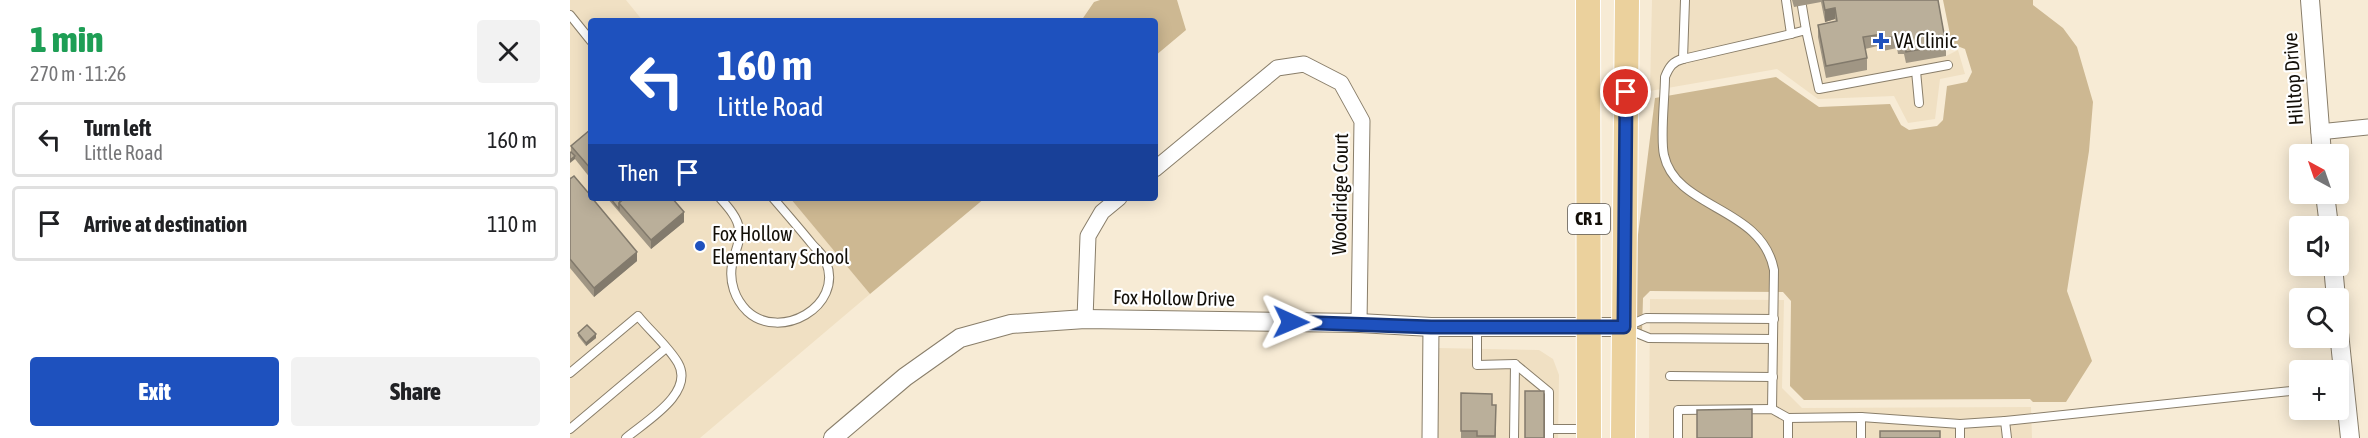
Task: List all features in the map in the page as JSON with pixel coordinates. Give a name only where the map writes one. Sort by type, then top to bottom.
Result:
[{"type":"main road","name":"CR 1","points":[[1588,0],[1589,434]]},
{"type":"main road","name":"CR 1","points":[[1623,438],[1627,0]]},
{"type":"street","name":"Hilltop Drive","points":[[2310,0],[2321,144]]},
{"type":"street","name":"Woodridge Court","points":[[1158,167],[1278,68],[1304,64],[1341,83],[1362,121],[1359,323]]},
{"type":"street","points":[[2319,132],[2368,127]]},
{"type":"street","points":[[1085,319],[1088,236],[1102,212],[1115,201]]},
{"type":"street","name":"Fox Hollow Drive","points":[[833,438],[905,377],[960,338],[1011,324],[1085,319],[1359,323],[1477,328],[1624,327]]},
{"type":"street","points":[[1430,438],[1431,327]]},
{"type":"street","points":[[2347,420],[2350,438]]},
{"type":"lane","points":[[1683,59],[1685,0]]},
{"type":"lane","points":[[1786,0],[1791,34]]},
{"type":"lane","points":[[1802,6],[1819,89],[1948,65]]},
{"type":"lane","points":[[570,15],[588,37]]},
{"type":"lane","points":[[1772,409],[1773,270],[1768,249],[1761,238],[1750,228],[1687,189],[1675,177],[1664,154],[1665,77],[1676,61],[1806,30]]},
{"type":"lane","points":[[1916,71],[1919,103]]},
{"type":"lane","points":[[723,201],[739,228],[739,248],[732,264],[732,285],[737,298],[748,312],[764,321],[781,323],[798,320],[815,308],[824,297],[828,280],[826,261],[776,201]]},
{"type":"lane","points":[[570,373],[638,316],[677,363],[682,383],[678,393],[670,401],[626,438]]},
{"type":"lane","points":[[1624,327],[1646,318],[1774,319]]},
{"type":"lane","points":[[1624,327],[1649,338],[1773,339]]},
{"type":"lane","points":[[1477,328],[1477,365],[1515,364],[1550,392],[1549,434],[1589,434]]},
{"type":"lane","points":[[570,429],[666,349]]},
{"type":"lane","points":[[570,366],[580,364]]},
{"type":"lane","points":[[1514,438],[1515,364]]},
{"type":"lane","points":[[1670,376],[1773,377]]},
{"type":"lane","points":[[1678,438],[1678,410],[1772,409],[1788,418],[1861,417],[1960,424],[2289,391]]},
{"type":"lane","points":[[1861,417],[1861,438]]},
{"type":"lane","points":[[1788,418],[1788,438]]},
{"type":"lane","points":[[2005,421],[2007,438]]},
{"type":"lane","points":[[1960,424],[1960,438]]},
{"type":"shaded area","name":"Fox Hollow Elementary School","points":[[570,0],[626,0],[641,18],[588,18],[588,201],[792,201],[870,294],[700,438],[570,438]]},
{"type":"shaded area","points":[[1100,0],[1177,0],[1186,30],[1158,53],[1158,18],[1083,18],[1094,2]]},
{"type":"shaded area","points":[[1652,0],[1935,0],[1946,56],[1958,50],[1965,74],[1940,79],[1935,119],[1908,123],[1894,96],[1818,99],[1777,69],[1650,91]]},
{"type":"shaded area","points":[[1943,0],[2033,0],[2033,5],[2063,28],[2077,47],[2093,102],[2089,151],[2067,291],[2092,361],[2066,402],[2033,402],[2030,399],[1804,400],[1790,386],[1791,301],[1783,292],[1650,291],[1643,298],[1642,333],[1631,328],[1632,283],[1655,98],[1776,77],[1819,107],[1890,104],[1901,125],[1909,130],[1937,126],[1943,120],[1947,86],[1967,82],[1972,72],[1965,49],[1952,44]]},
{"type":"shaded area","points":[[792,201],[981,201],[870,294]]},
{"type":"shaded area","points":[[1650,299],[1784,300],[1782,388],[1802,408],[2031,407],[2032,438],[1649,438]]},
{"type":"shaded area","points":[[1438,348],[1539,350],[1553,359],[1559,375],[1558,438],[1435,438]]},
{"type":"building","name":"VA Clinic","points":[[1823,0],[1938,0],[1946,45],[1906,52],[1904,42],[1898,43],[1897,36],[1883,39],[1882,34],[1863,37],[1867,58],[1826,66],[1818,25],[1837,21],[1835,8],[1825,10]]},
{"type":"building","points":[[588,132],[588,166],[571,146]]},
{"type":"building","points":[[574,176],[588,192],[588,201],[594,201],[637,252],[594,288],[570,259],[570,179]]},
{"type":"building","points":[[612,201],[620,201],[619,209]]},
{"type":"building","points":[[621,201],[675,201],[684,212],[651,240],[619,203]]},
{"type":"building","points":[[587,325],[596,334],[586,343],[578,333]]},
{"type":"building","points":[[1525,391],[1544,391],[1544,438],[1525,438]]},
{"type":"building","points":[[1461,393],[1492,394],[1492,405],[1496,405],[1495,436],[1477,436],[1477,431],[1461,431]]},
{"type":"building","points":[[1752,409],[1752,438],[1697,438],[1697,410]]},
{"type":"building","points":[[1880,431],[1940,431],[1940,438],[1880,438]]},
{"type":"place","name":"VA Clinic","points":[[1881,41]]},
{"type":"place","name":"Fox Hollow Elementary School","points":[[700,246]]},
{"type":"route","points":[[1291,322],[1431,327],[1590,329],[1624,327],[1626,92]]}]
